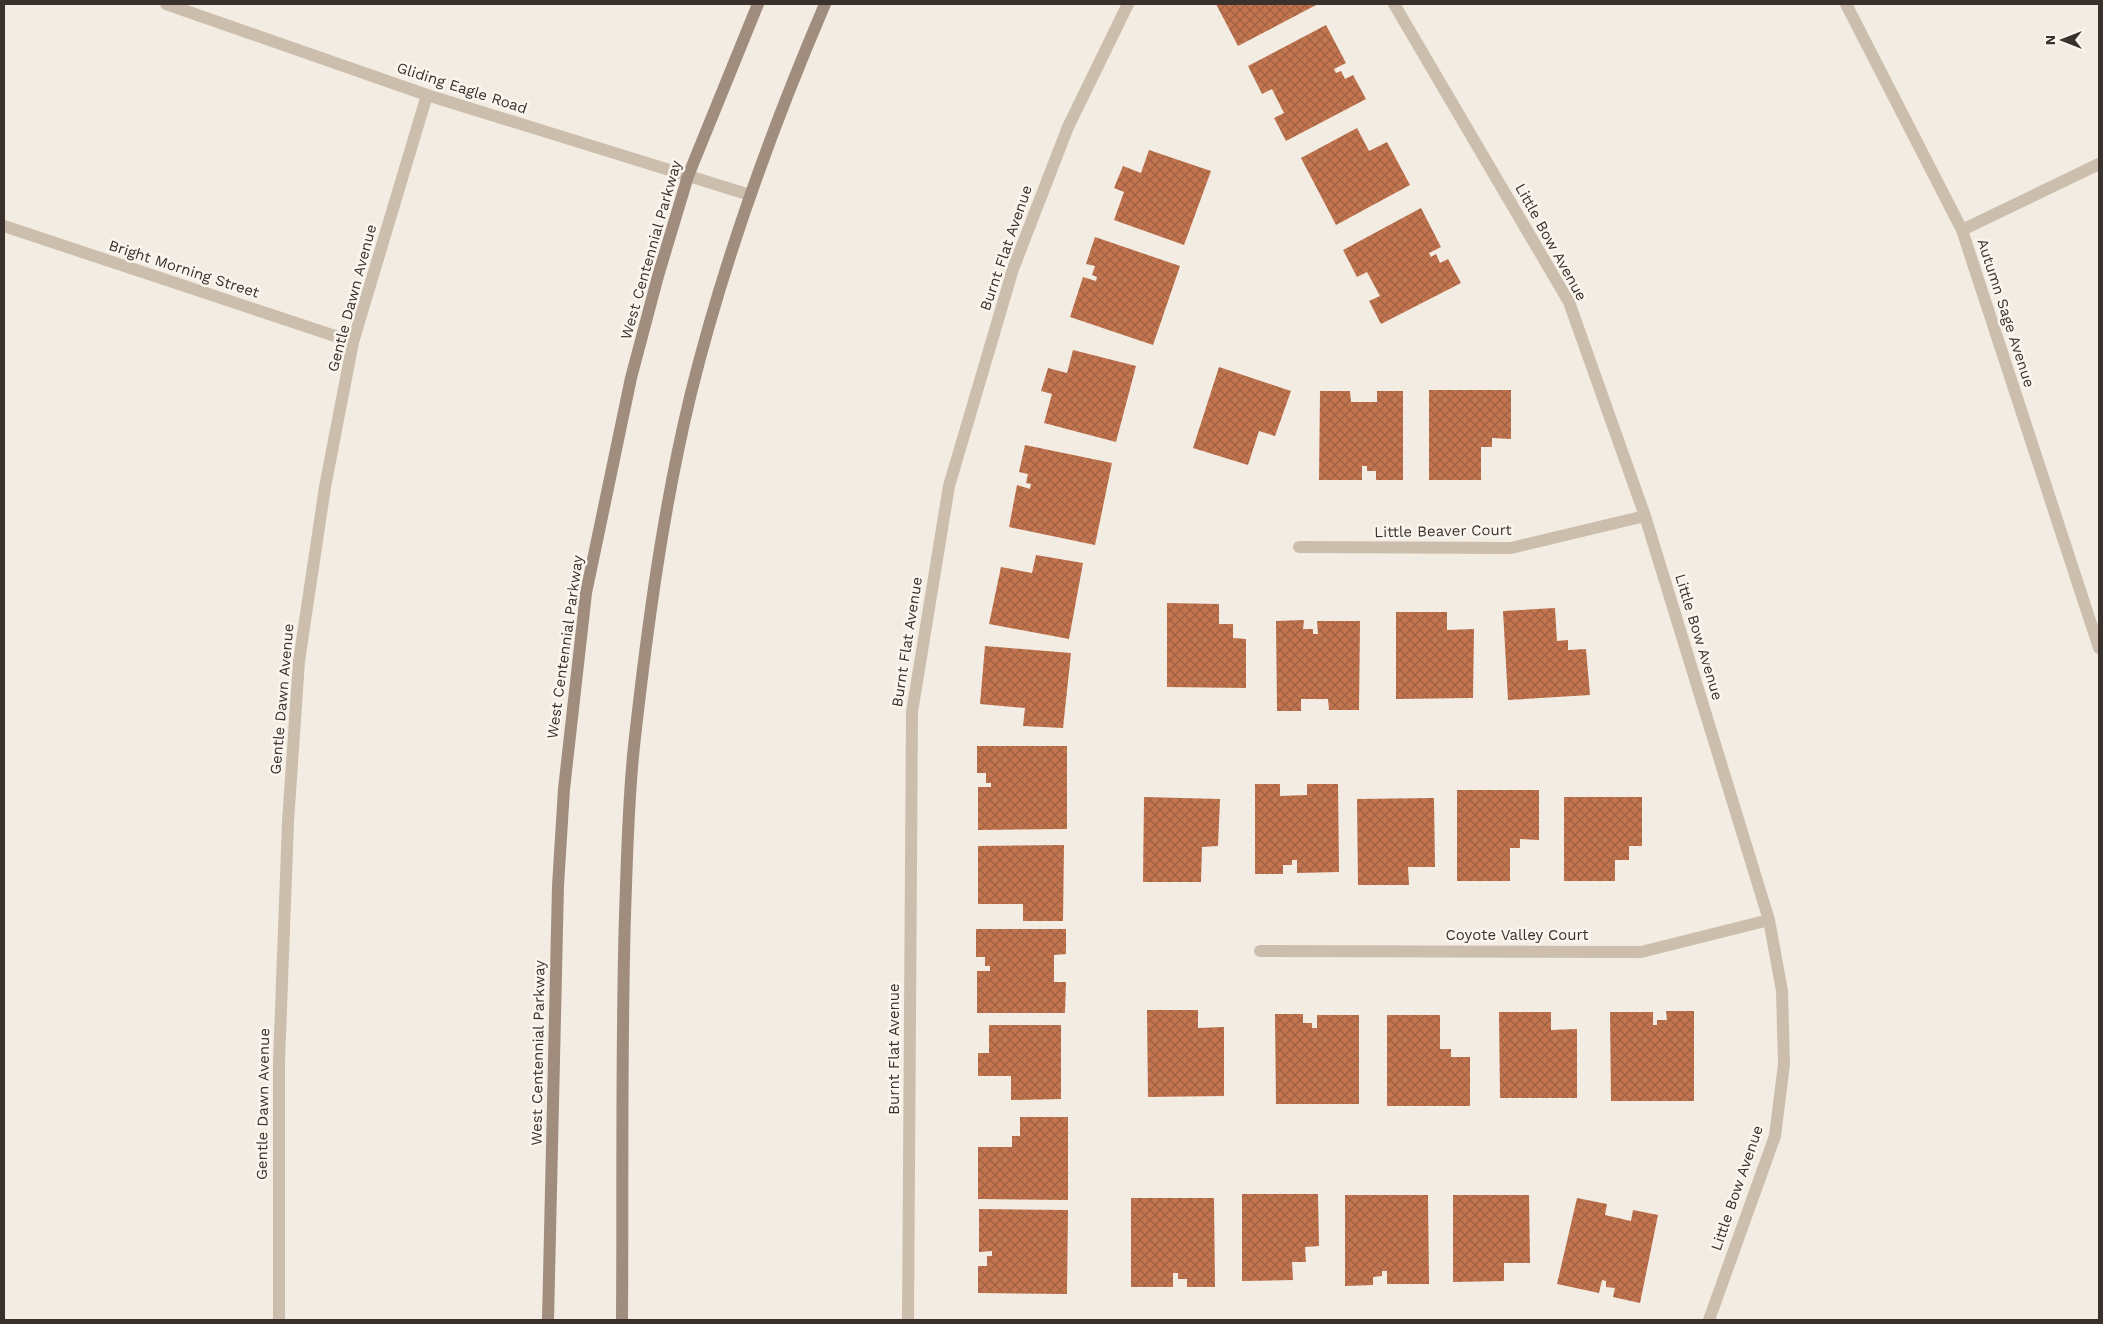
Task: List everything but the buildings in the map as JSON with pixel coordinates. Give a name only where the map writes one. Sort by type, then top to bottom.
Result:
[{"type":"main road","name":"West Centennial Parkway","points":[[548,1320],[558,886],[564,789],[586,593],[607,484],[636,360],[688,176],[758,4]]},
{"type":"main road","points":[[622,1320],[624,966],[633,748],[659,562],[691,394],[724,275],[750,195],[825,4]]},
{"type":"street","name":"Gliding Eagle Road","points":[[166,4],[427,95],[750,195]]},
{"type":"street","name":"Burnt Flat Avenue","points":[[908,1320],[912,712],[948,486],[1013,268],[1068,127],[1128,4]]},
{"type":"street","name":"Little Bow Avenue","points":[[1394,4],[1569,302],[1645,516],[1769,920],[1782,991],[1784,1064],[1775,1136],[1709,1320]]},
{"type":"street","name":"Autumn Sage Avenue","points":[[1846,4],[1962,230],[2099,648]]},
{"type":"street","name":"Gentle Dawn Avenue","points":[[279,1320],[279,1062],[288,822],[298,661],[325,487],[353,342],[427,95]]},
{"type":"street","points":[[1962,230],[2099,164]]},
{"type":"street","name":"Bright Morning Street","points":[[4,226],[353,342]]},
{"type":"street","name":"Little Beaver Court","points":[[1299,547],[1511,548],[1645,516]]},
{"type":"street","name":"Coyote Valley Court","points":[[1260,951],[1641,952],[1769,920]]}]
